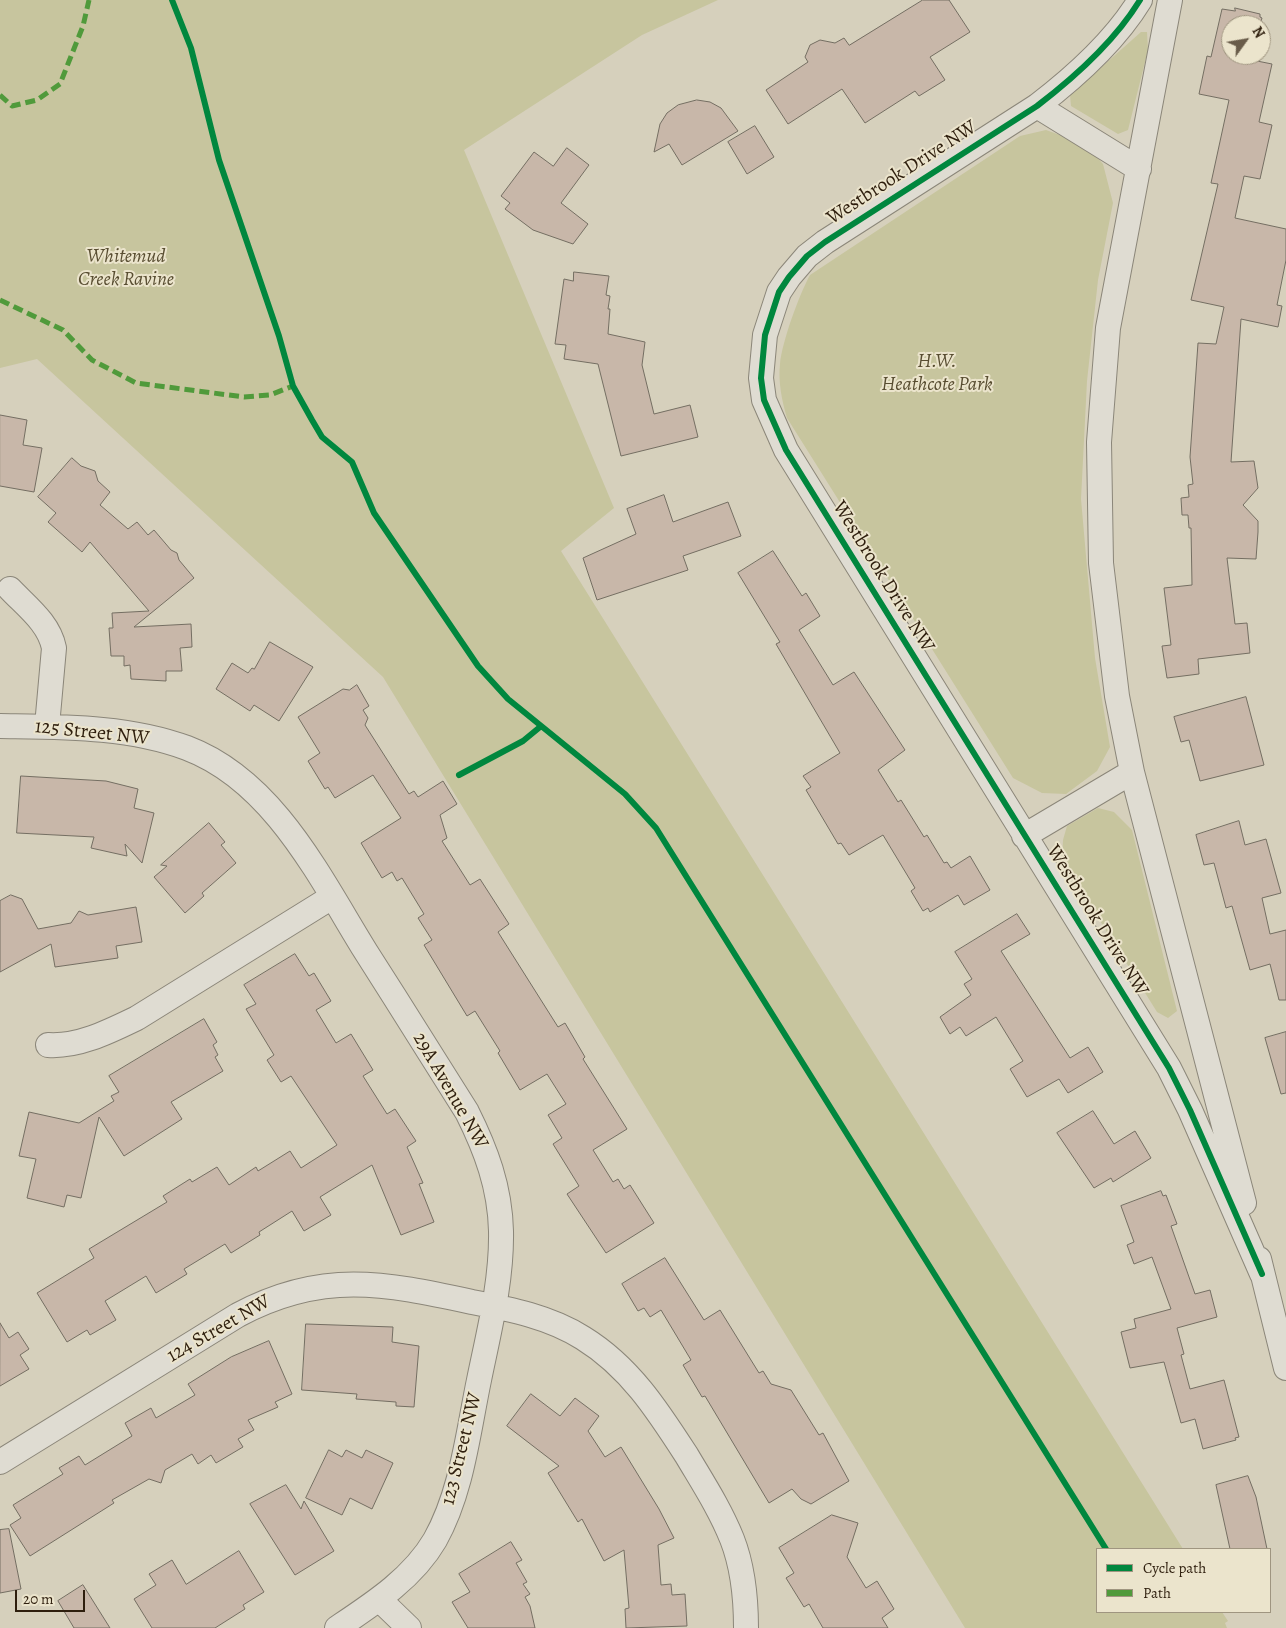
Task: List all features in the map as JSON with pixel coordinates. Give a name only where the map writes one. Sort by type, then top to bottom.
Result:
[{"type":"street","name":"Westbrook Drive NW","points":[[1140,0],[1107,42],[1060,89],[1037,106],[807,256],[779,292],[764,335],[761,378],[764,400],[786,450],[1168,1068],[1190,1110],[1262,1274]]},
{"type":"street","name":"Westbrook Drive NW","points":[[1170,0],[1108,328],[1099,442],[1101,563],[1118,696],[1132,772],[1286,1368]]},
{"type":"street","points":[[1037,106],[1139,169]]},
{"type":"street","points":[[10,589],[48,629],[52,639],[54,648],[47,726]]},
{"type":"street","name":"125 Street NW","points":[[0,726],[47,726],[141,735],[188,749],[210,760]]},
{"type":"street","name":"29A Avenue NW","points":[[210,760],[251,790],[270,808],[292,836],[467,1112],[483,1143],[493,1171],[501,1230],[500,1262],[494,1306]]},
{"type":"street","points":[[1024,836],[1132,772]]},
{"type":"street","points":[[48,1045],[73,1043],[113,1030],[137,1018],[332,897]]},
{"type":"street","name":"124 Street NW","points":[[0,1462],[238,1315],[279,1296],[310,1287],[375,1284],[407,1288],[494,1306],[546,1320],[583,1338],[617,1364],[650,1400],[709,1491],[732,1540],[741,1568],[746,1628]]},
{"type":"street","name":"123 Street NW","points":[[337,1628],[380,1600],[434,1541],[445,1517],[462,1467],[494,1306]]},
{"type":"street","points":[[380,1600],[408,1628]]},
{"type":"green space","name":"Whitemud Creek Ravine","points":[[0,0],[718,0],[642,35],[464,150],[614,508],[561,551],[1182,1548],[1096,1548],[1096,1613],[1223,1613],[1228,1621],[1225,1623],[1227,1628],[965,1628],[383,677],[37,359],[0,368]]},
{"type":"green space","points":[[1141,32],[1147,32],[1148,50],[1128,130],[1118,134],[1071,106],[1070,95]]},
{"type":"green space","name":"H.W. Heathcote Park","points":[[1046,130],[1085,144],[1103,164],[1113,203],[1098,280],[1087,381],[1081,499],[1095,658],[1110,747],[1097,771],[1066,794],[1042,793],[1013,778],[787,418],[780,378],[781,355],[787,331],[810,275],[1020,136]]},
{"type":"green space","points":[[1098,808],[1114,812],[1132,830],[1177,1011],[1168,1018],[1157,1012],[1062,860],[1063,840],[1067,826]]},
{"type":"building","points":[[923,0],[949,0],[970,32],[930,57],[945,80],[919,96],[915,91],[865,123],[842,89],[788,124],[766,90],[808,62],[805,57],[810,45],[820,40],[835,43],[844,38],[849,45]]},
{"type":"building","points":[[1235,8],[1260,15],[1221,15],[1221,65],[1272,64],[1259,122],[1272,125],[1260,179],[1244,176],[1235,218],[1286,229],[1286,260],[1277,305],[1282,306],[1278,327],[1241,319],[1231,462],[1254,461],[1258,488],[1243,505],[1258,521],[1258,532],[1256,559],[1227,558],[1235,624],[1247,623],[1250,653],[1198,659],[1199,674],[1167,678],[1162,646],[1171,645],[1164,588],[1192,585],[1191,528],[1189,528],[1188,515],[1182,515],[1181,498],[1189,497],[1188,485],[1193,484],[1190,457],[1198,343],[1216,344],[1224,307],[1191,300],[1218,184],[1211,183],[1229,100],[1199,94],[1207,56],[1211,57],[1222,9],[1235,11]]},
{"type":"building","points":[[697,100],[710,102],[721,108],[738,131],[682,165],[669,144],[654,152],[660,124],[667,113],[678,105]]},
{"type":"building","points":[[755,126],[774,157],[747,174],[728,142]]},
{"type":"building","points":[[567,148],[589,165],[561,203],[588,224],[573,244],[533,230],[505,209],[510,203],[501,196],[534,152],[553,166]]},
{"type":"building","points":[[574,272],[609,276],[606,295],[610,296],[608,334],[645,342],[642,365],[654,414],[690,405],[698,437],[621,456],[598,364],[564,359],[566,345],[555,344],[564,279],[573,281]]},
{"type":"building","points":[[0,415],[27,420],[23,445],[42,448],[34,492],[0,486]]},
{"type":"building","points":[[72,458],[81,466],[95,471],[98,481],[110,492],[100,505],[128,529],[137,522],[148,535],[154,530],[171,550],[177,553],[179,560],[194,578],[134,627],[191,624],[192,647],[180,648],[182,671],[166,671],[166,681],[131,679],[130,665],[124,666],[124,656],[111,656],[109,628],[113,628],[112,613],[149,611],[90,542],[82,552],[48,522],[56,513],[38,497]]},
{"type":"building","points":[[664,495],[673,522],[728,502],[741,536],[683,556],[688,570],[597,600],[583,558],[636,534],[627,509]]},
{"type":"building","points":[[773,551],[802,596],[806,593],[820,616],[799,630],[833,685],[854,672],[905,750],[878,770],[898,802],[901,800],[924,837],[927,835],[944,863],[947,862],[951,868],[970,856],[990,890],[964,905],[958,895],[930,912],[928,908],[923,911],[911,891],[915,888],[883,835],[849,855],[841,843],[838,844],[806,790],[811,787],[803,776],[840,753],[776,644],[780,642],[738,573]]},
{"type":"building","points":[[270,642],[313,667],[279,721],[254,705],[250,711],[216,689],[232,663],[248,673],[252,668],[254,669]]},
{"type":"building","points":[[357,685],[369,706],[363,710],[368,718],[365,725],[409,794],[414,791],[418,797],[443,781],[457,804],[440,815],[447,838],[442,841],[470,885],[480,879],[509,924],[498,932],[558,1027],[565,1023],[585,1057],[583,1059],[627,1129],[593,1150],[613,1182],[618,1179],[624,1189],[630,1185],[654,1223],[606,1253],[567,1194],[579,1186],[553,1144],[562,1138],[548,1115],[566,1104],[547,1074],[520,1090],[498,1053],[500,1051],[475,1011],[467,1016],[424,945],[432,940],[418,918],[424,914],[402,878],[397,881],[392,872],[382,878],[361,843],[401,818],[373,775],[335,798],[328,787],[325,789],[308,761],[320,753],[298,717],[343,689],[349,690]]},
{"type":"building","points":[[1246,697],[1264,765],[1200,781],[1189,740],[1181,742],[1174,717]]},
{"type":"building","points":[[21,776],[106,781],[138,789],[134,808],[154,813],[142,863],[125,844],[127,856],[91,848],[94,837],[17,833]]},
{"type":"building","points":[[1239,821],[1245,845],[1266,839],[1281,893],[1262,898],[1270,934],[1286,930],[1286,1000],[1279,1000],[1270,964],[1250,970],[1232,906],[1226,908],[1214,863],[1204,865],[1196,835]]},
{"type":"building","points":[[209,823],[225,842],[221,845],[236,863],[202,893],[204,896],[185,913],[154,877],[167,866],[161,865]]},
{"type":"building","points":[[11,895],[22,899],[38,929],[71,923],[79,911],[88,915],[136,907],[142,942],[116,946],[118,958],[55,967],[51,944],[0,972],[0,901]]},
{"type":"building","points":[[1017,914],[1030,934],[1001,951],[1070,1058],[1088,1047],[1103,1072],[1068,1093],[1059,1079],[1027,1097],[1010,1069],[1023,1061],[996,1017],[966,1036],[960,1027],[950,1034],[940,1017],[971,995],[964,984],[972,979],[955,952]]},
{"type":"building","points":[[295,954],[309,976],[314,973],[331,1001],[316,1010],[336,1043],[351,1034],[373,1070],[363,1076],[387,1114],[395,1109],[416,1141],[407,1147],[423,1183],[419,1184],[434,1222],[401,1235],[372,1165],[320,1197],[331,1215],[304,1231],[292,1211],[259,1232],[260,1235],[231,1253],[225,1244],[184,1269],[187,1274],[156,1293],[146,1276],[105,1301],[116,1320],[90,1335],[87,1330],[67,1342],[37,1293],[94,1258],[89,1249],[167,1202],[163,1196],[190,1179],[192,1182],[217,1167],[229,1185],[256,1167],[258,1171],[290,1151],[301,1168],[337,1145],[291,1076],[281,1082],[267,1060],[274,1055],[246,1009],[256,1004],[244,985]]},
{"type":"building","points":[[204,1019],[217,1042],[213,1045],[218,1055],[215,1057],[223,1071],[171,1102],[182,1119],[124,1156],[99,1117],[81,1198],[67,1195],[64,1207],[27,1198],[36,1159],[19,1156],[29,1112],[79,1123],[114,1101],[111,1096],[119,1092],[109,1076]]},
{"type":"building","points":[[1286,1032],[1286,1093],[1281,1094],[1265,1038]]},
{"type":"building","points":[[1093,1111],[1114,1144],[1135,1131],[1151,1158],[1113,1182],[1111,1178],[1094,1188],[1057,1133]]},
{"type":"building","points":[[1161,1191],[1163,1196],[1166,1195],[1177,1224],[1171,1226],[1195,1294],[1210,1290],[1217,1317],[1177,1328],[1184,1354],[1181,1355],[1190,1389],[1224,1380],[1239,1437],[1235,1438],[1236,1440],[1203,1449],[1195,1419],[1181,1423],[1164,1362],[1130,1368],[1121,1332],[1136,1328],[1134,1319],[1171,1309],[1152,1257],[1134,1264],[1127,1245],[1134,1242],[1121,1206]]},
{"type":"building","points":[[665,1258],[704,1320],[720,1310],[759,1373],[763,1371],[771,1384],[791,1390],[819,1435],[823,1433],[849,1481],[811,1504],[801,1499],[792,1489],[769,1503],[705,1396],[702,1397],[683,1365],[691,1360],[661,1310],[650,1317],[644,1308],[638,1311],[622,1284]]},
{"type":"building","points":[[0,1323],[9,1338],[18,1332],[29,1349],[20,1355],[29,1369],[0,1386]]},
{"type":"building","points":[[306,1324],[393,1327],[392,1342],[419,1346],[414,1407],[396,1406],[396,1402],[356,1399],[357,1394],[302,1390]]},
{"type":"building","points":[[269,1341],[292,1394],[275,1402],[278,1407],[248,1420],[254,1430],[238,1439],[243,1447],[216,1463],[211,1455],[198,1464],[192,1454],[165,1470],[161,1483],[149,1479],[112,1500],[114,1503],[30,1556],[10,1525],[21,1518],[13,1505],[63,1474],[59,1468],[79,1456],[85,1465],[132,1436],[125,1423],[151,1408],[156,1418],[195,1395],[188,1384],[231,1357]]},
{"type":"building","points":[[531,1394],[560,1416],[575,1398],[599,1416],[588,1431],[605,1457],[621,1447],[659,1509],[674,1538],[658,1545],[661,1585],[671,1584],[672,1595],[685,1594],[687,1626],[626,1628],[625,1609],[629,1608],[624,1550],[604,1561],[582,1519],[578,1522],[548,1473],[559,1466],[507,1426]]},
{"type":"building","points":[[329,1450],[342,1457],[346,1450],[362,1458],[366,1450],[393,1463],[372,1509],[350,1498],[342,1515],[306,1498]]},
{"type":"building","points":[[1248,1476],[1256,1497],[1267,1548],[1230,1548],[1216,1485]]},
{"type":"building","points":[[286,1485],[301,1509],[304,1501],[334,1551],[295,1575],[250,1504]]},
{"type":"building","points":[[832,1515],[858,1523],[847,1557],[866,1588],[877,1581],[894,1609],[882,1618],[888,1628],[823,1628],[809,1604],[804,1607],[786,1578],[794,1573],[779,1548]]},
{"type":"building","points":[[9,1529],[21,1589],[0,1593],[0,1530]]},
{"type":"building","points":[[511,1542],[522,1560],[516,1563],[527,1582],[523,1584],[530,1594],[525,1597],[530,1606],[535,1628],[468,1628],[452,1602],[470,1592],[459,1574]]},
{"type":"building","points":[[239,1551],[264,1592],[243,1605],[245,1609],[215,1628],[152,1628],[134,1599],[156,1585],[149,1574],[172,1560],[186,1584]]},
{"type":"building","points":[[83,1585],[110,1628],[74,1628],[58,1601]]},
{"type":"marked path","points":[[0,95],[12,106],[37,100],[60,84],[83,26],[89,0]]},
{"type":"marked path","points":[[0,300],[63,330],[92,360],[136,383],[244,397],[270,395],[293,386]]},
{"type":"cycle path","points":[[172,0],[191,48],[219,160],[279,336],[293,386],[322,437],[352,462],[374,513],[478,666],[508,699],[625,794],[656,828],[1105,1548]]},
{"type":"cycle path","points":[[1140,0],[1119,30],[1093,58],[1037,106],[825,242],[807,256],[779,292],[765,335],[761,378],[764,400],[786,450],[1169,1068],[1190,1110],[1262,1274]]},
{"type":"cycle path","points":[[459,775],[523,741],[540,727]]}]
